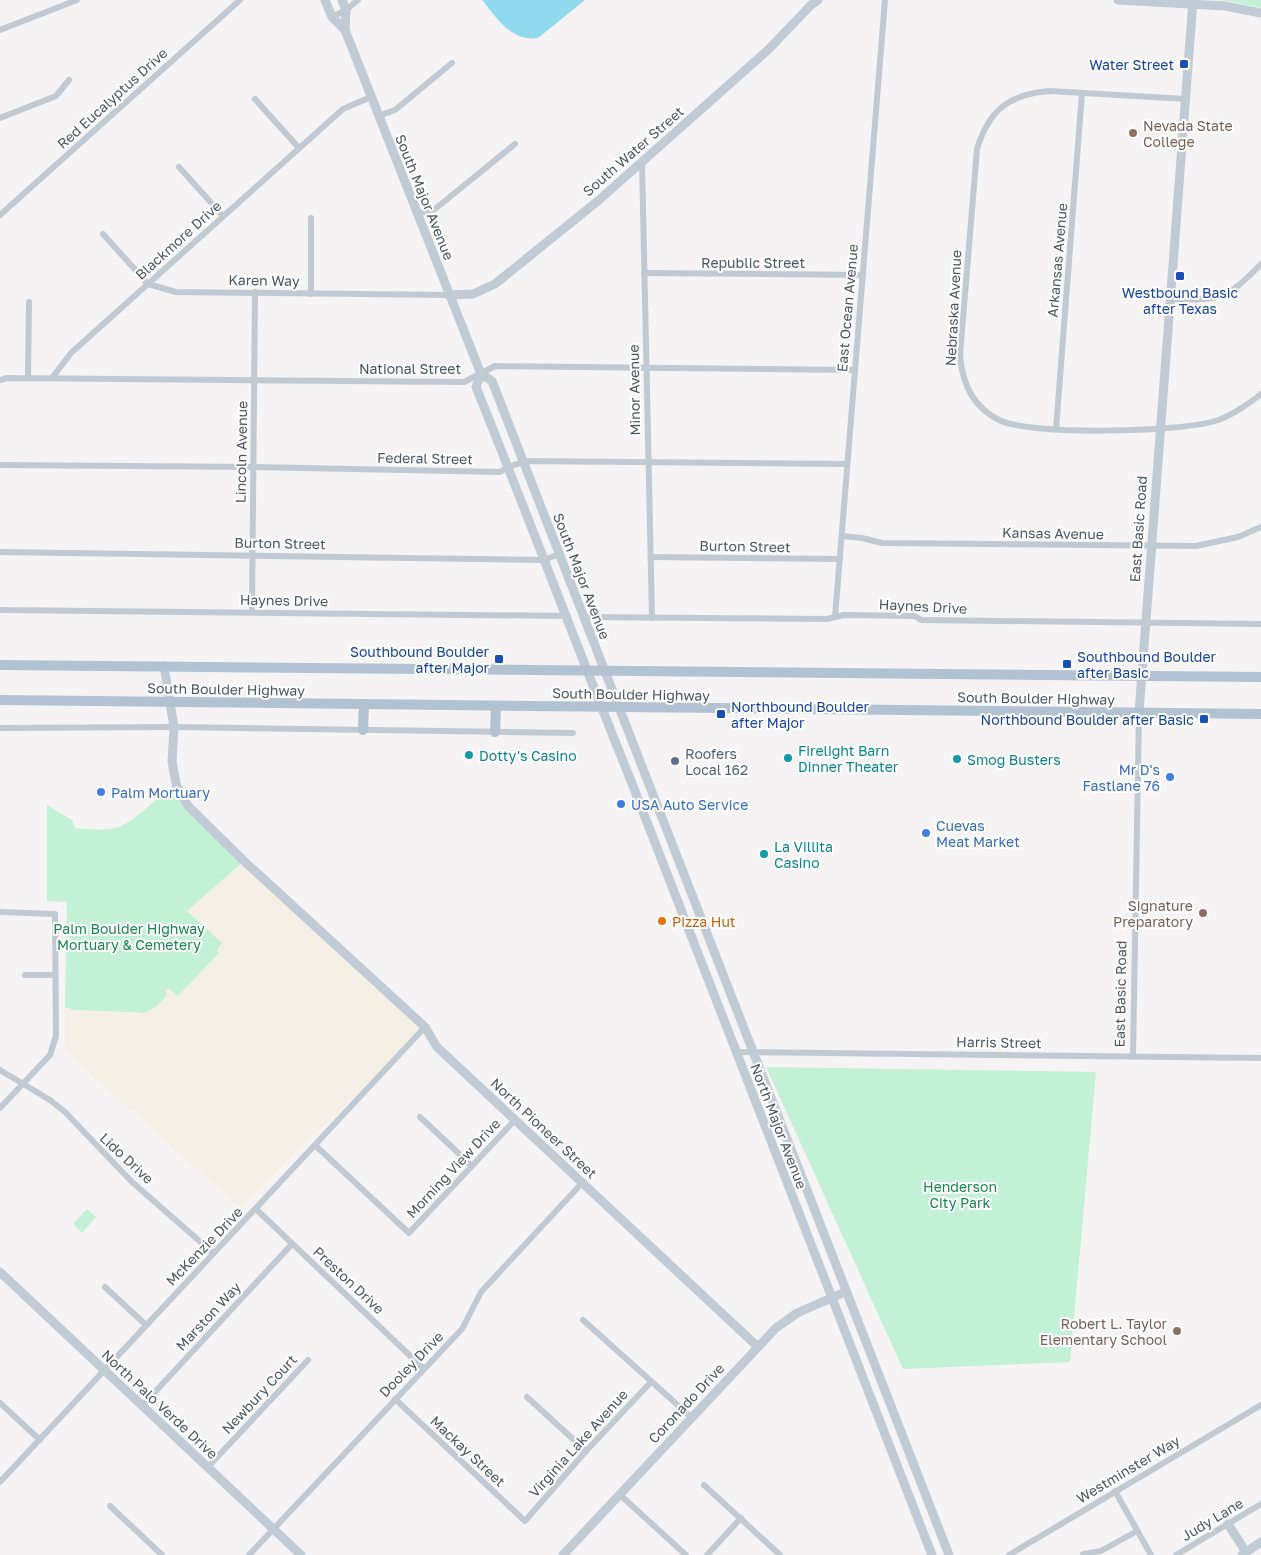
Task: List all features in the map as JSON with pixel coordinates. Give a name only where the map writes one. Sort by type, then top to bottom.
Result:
[{"type":"main road","name":"South Boulder Highway","points":[[0,665],[1261,677]]},
{"type":"main road","name":"South Boulder Highway","points":[[0,700],[1261,714]]},
{"type":"main road","points":[[363,730],[364,704]]},
{"type":"main road","points":[[495,732],[496,706]]},
{"type":"street","points":[[0,30],[77,0]]},
{"type":"street","name":"Red Eucalyptus Drive","points":[[0,215],[240,0]]},
{"type":"street","name":"South Major Avenue","points":[[325,0],[332,17],[345,30]]},
{"type":"street","name":"South Major Avenue","points":[[342,0],[346,10],[345,30],[370,97],[481,374],[492,381],[618,707]]},
{"type":"street","points":[[332,17],[346,10],[358,0]]},
{"type":"street","name":"South Water Street","points":[[448,295],[473,294],[495,284],[599,200],[768,50],[818,0]]},
{"type":"street","name":"East Ocean Avenue","points":[[835,617],[885,0]]},
{"type":"street","points":[[1118,0],[1193,2],[1261,12]]},
{"type":"street","name":"East Basic Road","points":[[1133,1056],[1141,677],[1193,2]]},
{"type":"street","points":[[378,116],[395,110],[452,63]]},
{"type":"street","points":[[0,118],[56,96],[69,80]]},
{"type":"street","name":"Nebraska Avenue","points":[[1186,99],[1034,92],[1014,99],[1001,107],[988,122],[977,149],[962,334],[962,375],[965,386],[974,400],[1001,421],[1023,427],[1056,429],[1160,428],[1199,425],[1217,421],[1241,409],[1261,394]]},
{"type":"street","name":"Arkansas Avenue","points":[[1056,429],[1082,93]]},
{"type":"street","name":"Blackmore Drive","points":[[52,378],[71,353],[343,109],[370,97]]},
{"type":"street","points":[[255,99],[299,148]]},
{"type":"street","points":[[417,214],[435,209],[515,144]]},
{"type":"street","name":"Minor Avenue","points":[[642,162],[652,618]]},
{"type":"street","points":[[179,167],[223,216]]},
{"type":"street","points":[[311,218],[311,294]]},
{"type":"street","points":[[103,234],[148,284]]},
{"type":"street","points":[[1170,299],[1206,300],[1225,296],[1238,287],[1261,264]]},
{"type":"street","name":"Republic Street","points":[[644,273],[862,275]]},
{"type":"street","name":"Karen Way","points":[[148,284],[176,292],[448,295]]},
{"type":"street","name":"Lincoln Avenue","points":[[252,612],[255,292]]},
{"type":"street","points":[[28,378],[29,302]]},
{"type":"street","name":"National Street","points":[[52,378],[464,382],[495,366],[855,370]]},
{"type":"street","name":"South Major Avenue","points":[[481,374],[476,387],[568,616],[601,707]]},
{"type":"street","points":[[0,380],[52,378]]},
{"type":"street","name":"Federal Street","points":[[0,465],[253,467],[500,472],[523,462],[848,464]]},
{"type":"street","name":"Kansas Avenue","points":[[842,536],[882,543],[1196,546],[1238,537],[1261,527]]},
{"type":"street","name":"Burton Street","points":[[0,552],[544,560],[559,554]]},
{"type":"street","name":"Burton Street","points":[[651,557],[840,559]]},
{"type":"street","name":"Haynes Drive","points":[[0,610],[568,616]]},
{"type":"street","name":"Haynes Drive","points":[[584,617],[827,619],[844,615],[916,616],[921,620],[1261,624]]},
{"type":"street","name":"North Pioneer Street","points":[[164,666],[174,727],[172,761],[176,784],[188,806],[426,1027],[437,1047],[758,1347]]},
{"type":"street","name":"North Major Avenue","points":[[601,707],[932,1555]]},
{"type":"street","name":"North Major Avenue","points":[[618,707],[949,1555]]},
{"type":"street","points":[[0,728],[174,727],[573,733]]},
{"type":"street","points":[[676,898],[691,893]]},
{"type":"street","points":[[0,912],[55,914],[56,1036],[53,1048],[0,1108]]},
{"type":"street","points":[[25,975],[55,975]]},
{"type":"street","points":[[710,984],[724,978]]},
{"type":"street","name":"McKenzie Drive","points":[[0,1482],[214,1253],[257,1210],[426,1027]]},
{"type":"street","name":"Harris Street","points":[[736,1052],[1261,1058]]},
{"type":"street","name":"Lido Drive","points":[[0,1070],[50,1100],[65,1112],[132,1181],[214,1253]]},
{"type":"street","points":[[420,1117],[472,1166]]},
{"type":"street","name":"Morning View Drive","points":[[316,1146],[409,1234],[515,1120]]},
{"type":"street","points":[[768,1135],[783,1129]]},
{"type":"street","points":[[772,1146],[787,1140]]},
{"type":"street","name":"Dooley Drive","points":[[249,1555],[462,1329],[481,1292],[582,1183]]},
{"type":"street","name":"Preston Drive","points":[[257,1210],[424,1369]]},
{"type":"street","name":"Marston Way","points":[[142,1406],[292,1244]]},
{"type":"street","name":"North Palo Verde Drive","points":[[0,1272],[301,1555]]},
{"type":"street","points":[[105,1287],[146,1325]]},
{"type":"street","name":"Coronado Drive","points":[[563,1555],[776,1328],[797,1312],[845,1292]]},
{"type":"street","points":[[583,1320],[691,1417]]},
{"type":"street","name":"Newbury Court","points":[[208,1467],[308,1360]]},
{"type":"street","name":"Virginia Lake Avenue","points":[[525,1521],[586,1451],[651,1382]]},
{"type":"street","points":[[866,1386],[882,1382]]},
{"type":"street","points":[[526,1396],[586,1451]]},
{"type":"street","name":"Mackay Street","points":[[395,1399],[525,1521]]},
{"type":"street","points":[[0,1403],[40,1440]]},
{"type":"street","name":"Westminster Way","points":[[1009,1555],[1261,1405]]},
{"type":"street","points":[[704,1485],[780,1555]]},
{"type":"street","points":[[1114,1491],[1151,1555]]},
{"type":"street","points":[[619,1494],[686,1555]]},
{"type":"street","name":"Judy Lane","points":[[1176,1555],[1261,1504]]},
{"type":"street","points":[[110,1506],[162,1555]]},
{"type":"street","points":[[707,1555],[741,1518]]},
{"type":"street","points":[[1228,1524],[1244,1553],[1261,1542]]},
{"type":"street","points":[[1083,1554],[1101,1552],[1137,1531]]},
{"type":"green space","points":[[1213,0],[1261,0],[1261,8],[1229,1]]},
{"type":"green space","name":"Palm Boulder Highway Mortuary & Cemetery","points":[[176,784],[188,806],[244,861],[223,943],[217,950],[220,953],[178,997],[167,992],[167,996],[156,1007],[145,1013],[73,1010],[65,1007],[67,902],[47,901],[47,805],[72,820],[75,828],[110,829],[130,821]]},
{"type":"green space","name":"Henderson City Park","points":[[766,1067],[1096,1072],[1070,1362],[903,1369]]},
{"type":"green space","points":[[87,1209],[96,1217],[82,1233],[73,1224]]},
{"type":"sand","points":[[244,861],[425,1027],[240,1208],[63,1049],[65,1048],[65,1007],[73,1010],[145,1013],[156,1007],[167,996],[166,991],[168,988],[178,996],[219,953],[217,951],[222,943],[187,911]]},
{"type":"water","points":[[482,0],[585,0],[538,38],[528,38],[512,32],[499,21]]},
{"type":"place","name":"Water Street","points":[[1184,64]]},
{"type":"place","name":"Nevada State College","points":[[1133,133]]},
{"type":"place","name":"Westbound Basic after Texas","points":[[1180,276]]},
{"type":"place","name":"Southbound Boulder after Major","points":[[499,659]]},
{"type":"place","name":"Southbound Boulder after Basic","points":[[1067,664]]},
{"type":"place","name":"Northbound Boulder after Major","points":[[721,714]]},
{"type":"place","name":"Northbound Boulder after Basic","points":[[1204,719]]},
{"type":"place","name":"Dotty's Casino","points":[[469,755]]},
{"type":"place","name":"Firelight Barn Dinner Theater","points":[[788,758]]},
{"type":"place","name":"Smog Busters","points":[[957,759]]},
{"type":"place","name":"Roofers Local 162","points":[[675,761]]},
{"type":"place","name":"Mr D's Fastlane 76","points":[[1170,777]]},
{"type":"place","name":"Palm Mortuary","points":[[101,792]]},
{"type":"place","name":"USA Auto Service","points":[[621,804]]},
{"type":"place","name":"Cuevas Meat Market","points":[[926,833]]},
{"type":"place","name":"La Villita Casino","points":[[764,854]]},
{"type":"place","name":"Signature Preparatory","points":[[1203,913]]},
{"type":"place","name":"Pizza Hut","points":[[662,921]]},
{"type":"place","name":"Robert L. Taylor Elementary School","points":[[1177,1331]]}]
